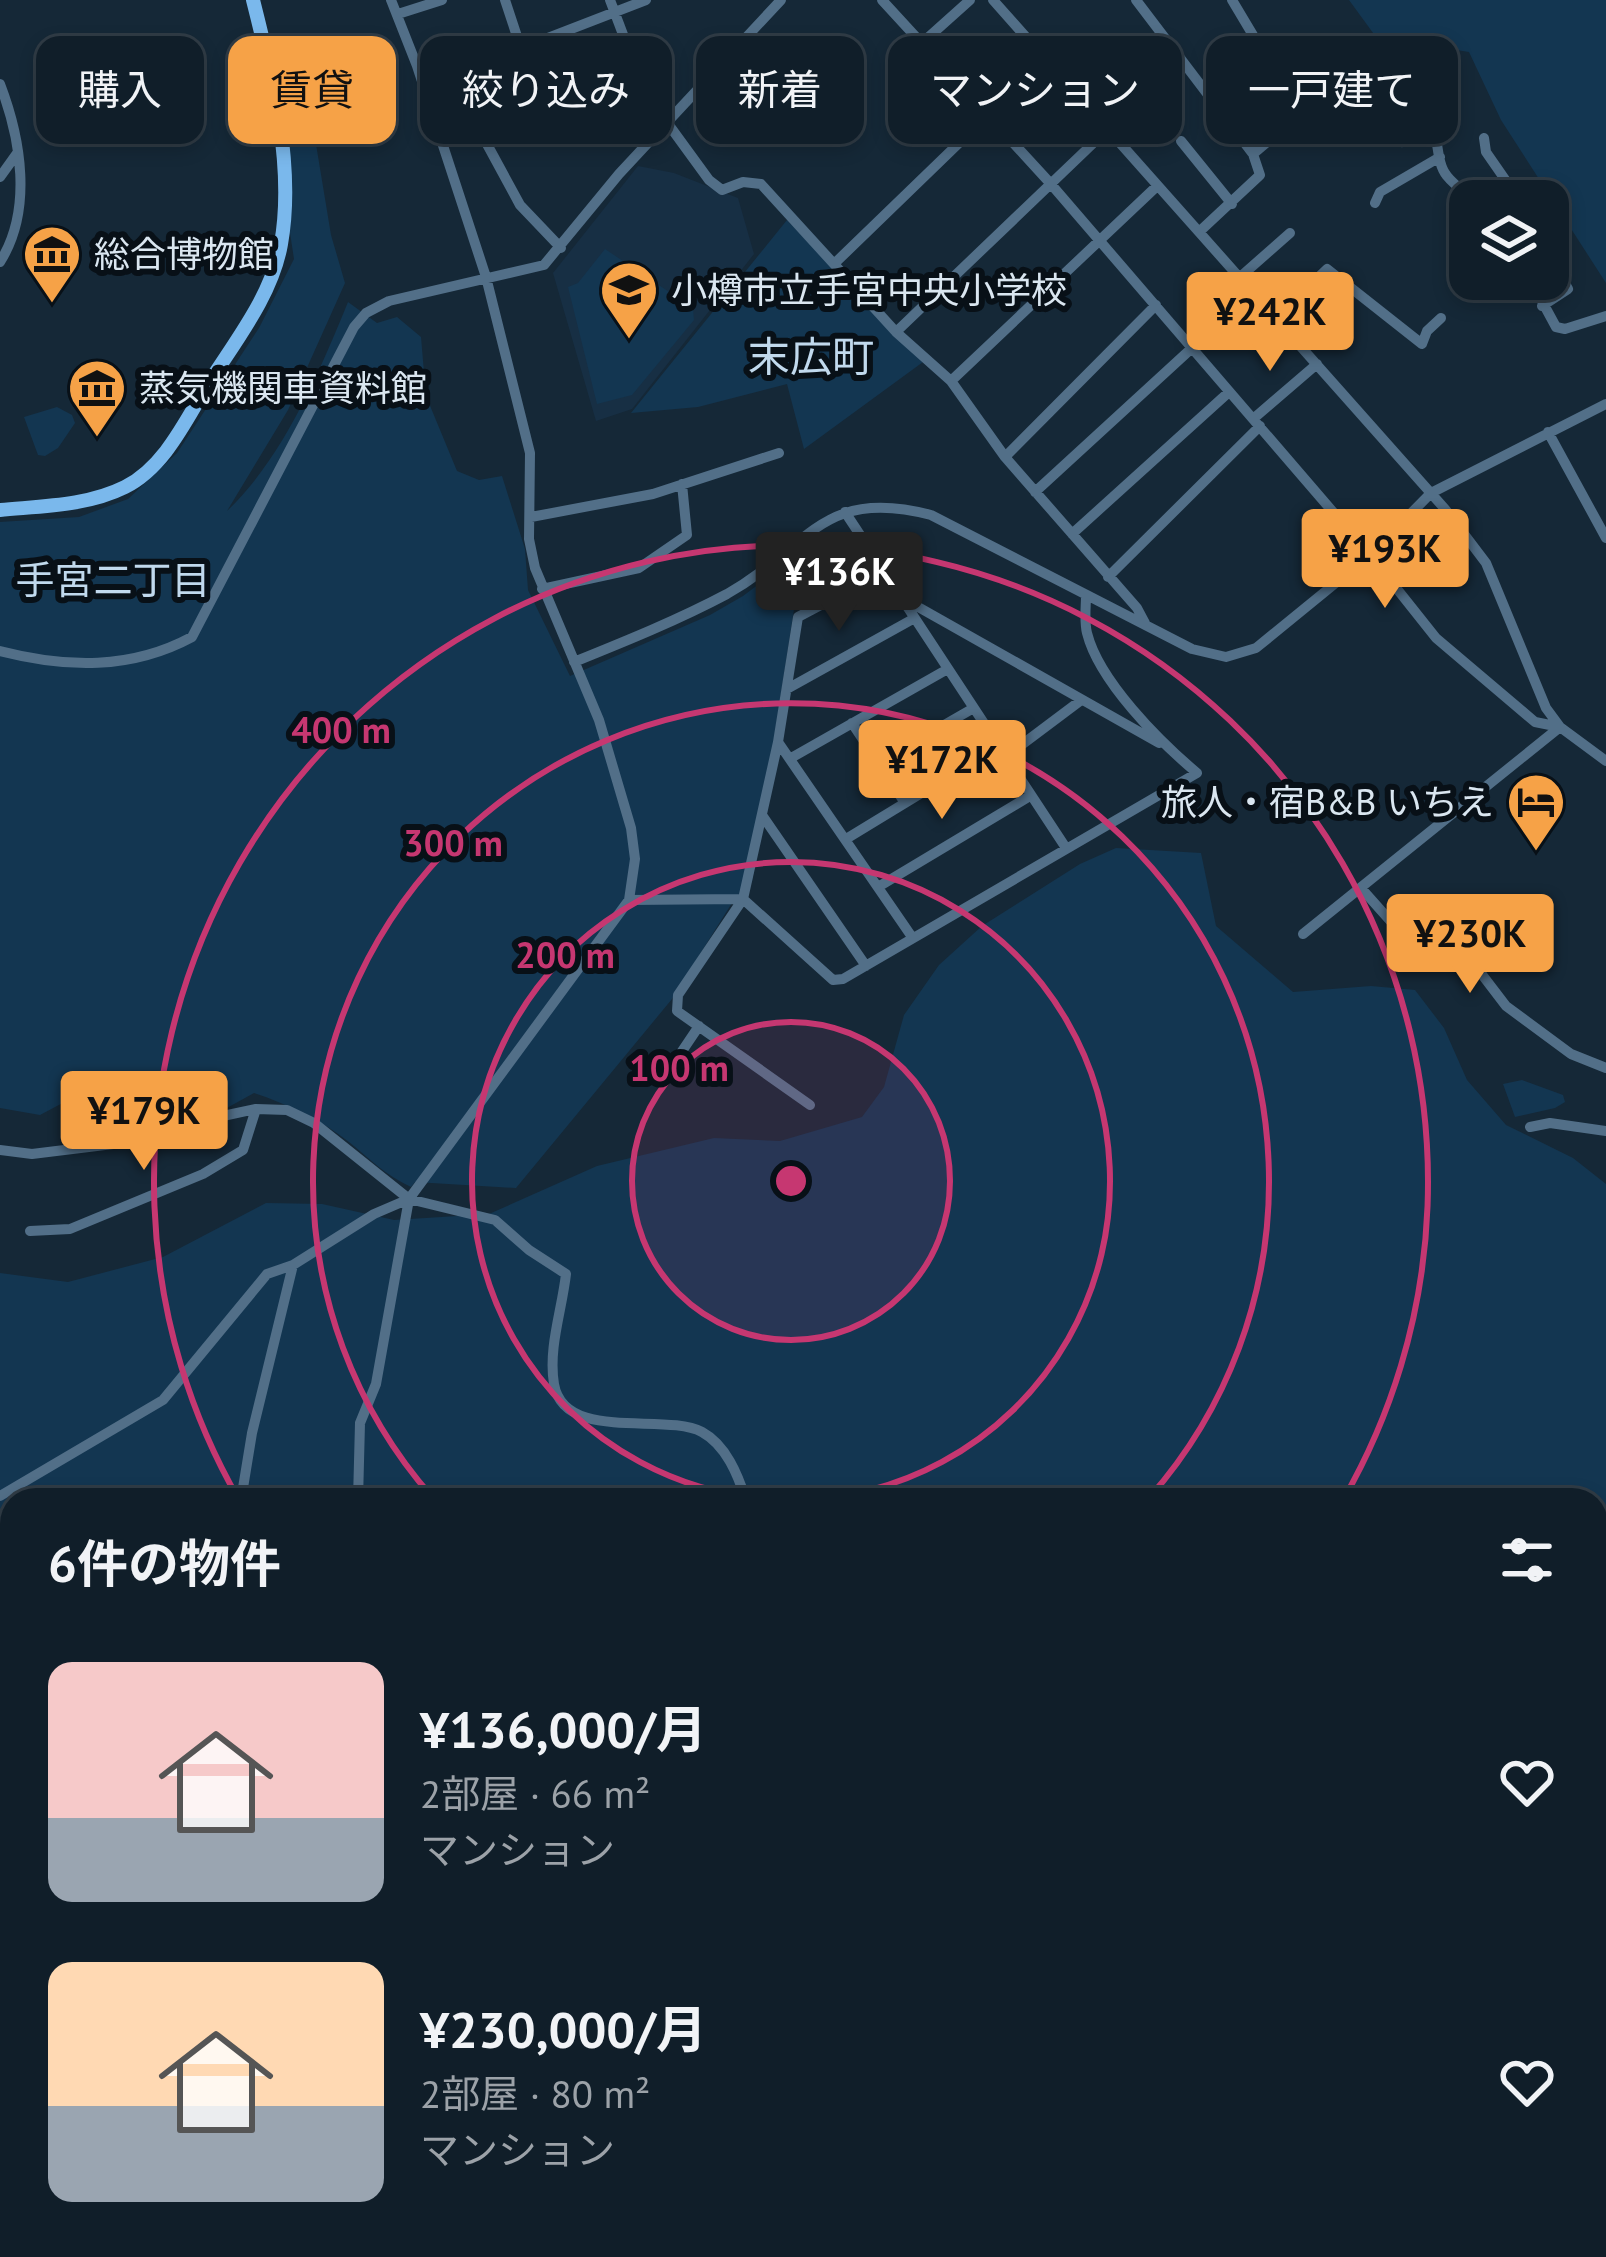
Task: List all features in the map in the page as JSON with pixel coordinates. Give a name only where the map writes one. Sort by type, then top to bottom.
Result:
[{"type":"main road","points":[[0,510],[84,502],[133,483],[160,459],[176,436],[262,296],[281,245],[281,144],[273,80],[253,0]]},
{"type":"street","points":[[391,0],[420,75]]},
{"type":"street","points":[[398,14],[442,0]]},
{"type":"street","points":[[505,0],[516,36]]},
{"type":"street","points":[[544,36],[612,6],[646,0]]},
{"type":"street","points":[[672,115],[781,0]]},
{"type":"street","points":[[882,0],[915,36]]},
{"type":"street","points":[[930,36],[970,0]]},
{"type":"street","points":[[993,0],[1025,36]]},
{"type":"street","points":[[1136,0],[1253,154],[1260,175],[1198,232]]},
{"type":"street","points":[[1232,0],[1254,36]]},
{"type":"street","points":[[612,6],[623,36]]},
{"type":"street","points":[[0,84],[18,152],[17,227],[0,262]]},
{"type":"street","points":[[672,129],[709,180],[722,190],[742,182],[761,184],[896,332],[951,381],[1005,457],[1138,608],[1145,623]]},
{"type":"street","points":[[1484,138],[1486,152],[1505,180]]},
{"type":"street","points":[[1182,143],[1232,204]]},
{"type":"street","points":[[358,1488],[360,1423],[376,1384],[409,1198],[629,899],[635,860],[631,827],[599,720],[542,590],[529,538],[530,453],[486,278],[443,144]]},
{"type":"street","points":[[486,144],[508,186],[546,236],[561,248]]},
{"type":"street","points":[[0,651],[60,662],[112,664],[171,648],[192,637],[366,314],[389,301],[544,265],[647,144]]},
{"type":"street","points":[[835,263],[957,144]]},
{"type":"street","points":[[1015,144],[1370,555],[1436,638],[1535,722],[1561,727]]},
{"type":"street","points":[[896,332],[1090,144]]},
{"type":"street","points":[[1119,144],[1431,493],[1486,563],[1535,687],[1561,727],[1606,761]]},
{"type":"street","points":[[1253,154],[1265,144]]},
{"type":"street","points":[[1437,144],[1444,174],[1451,180]]},
{"type":"street","points":[[0,177],[18,152]]},
{"type":"street","points":[[1375,202],[1380,192],[1440,157]]},
{"type":"street","points":[[951,381],[1156,187]]},
{"type":"street","points":[[1239,278],[1290,232]]},
{"type":"street","points":[[1275,319],[1327,269],[1422,344],[1427,331],[1441,318]]},
{"type":"street","points":[[1540,300],[1556,327],[1565,329],[1606,316]]},
{"type":"street","points":[[1543,306],[1552,300]]},
{"type":"street","points":[[1005,457],[1156,305]]},
{"type":"street","points":[[1035,492],[1192,348]]},
{"type":"street","points":[[1108,577],[1317,364]]},
{"type":"street","points":[[1072,534],[1229,392]]},
{"type":"street","points":[[574,662],[732,591],[814,527],[865,506],[900,507],[931,515],[1192,649],[1226,657],[1256,648],[1370,555],[1431,493],[1606,404]]},
{"type":"street","points":[[1548,432],[1606,538]]},
{"type":"street","points":[[531,517],[653,494],[779,453]]},
{"type":"street","points":[[542,590],[639,568],[688,535],[682,484]]},
{"type":"street","points":[[844,512],[1066,848]]},
{"type":"street","points":[[810,1105],[677,1010],[678,995],[743,899],[778,742],[798,617],[885,571]]},
{"type":"street","points":[[629,899],[743,899],[833,980],[843,979],[1197,773],[1168,748],[1098,663],[1086,629],[1086,595]]},
{"type":"street","points":[[898,596],[1168,748]]},
{"type":"street","points":[[788,689],[913,619]]},
{"type":"street","points":[[791,758],[946,670]]},
{"type":"street","points":[[846,839],[1080,701]]},
{"type":"street","points":[[878,763],[972,709]]},
{"type":"street","points":[[852,723],[905,803]]},
{"type":"street","points":[[1303,934],[1561,727]]},
{"type":"street","points":[[778,742],[912,938]]},
{"type":"street","points":[[878,887],[1030,796]]},
{"type":"street","points":[[762,814],[866,965]]},
{"type":"street","points":[[1361,888],[1402,934],[1435,937],[1464,951],[1506,1006],[1571,1054],[1606,1068]]},
{"type":"street","points":[[668,1072],[699,1026]]},
{"type":"street","points":[[30,1231],[70,1229],[203,1174],[243,1150],[256,1108]]},
{"type":"street","points":[[0,1150],[32,1154],[194,1134],[224,1116],[256,1108],[287,1110],[314,1123],[409,1198],[495,1220],[566,1274],[553,1382],[569,1408],[620,1425],[681,1424],[705,1433],[728,1457],[741,1488]]},
{"type":"street","points":[[1530,1127],[1550,1123],[1606,1131]]},
{"type":"street","points":[[14,1488],[163,1400],[267,1274],[409,1198]]},
{"type":"street","points":[[243,1488],[293,1264]]},
{"type":"shaded area","points":[[1349,0],[1606,0],[1606,283],[1569,226],[1569,180],[1540,180],[1501,120],[1469,52],[1458,50],[1458,36],[1375,36]]},
{"type":"shaded area","points":[[287,144],[316,144],[331,235],[345,283],[288,410],[227,511],[282,440],[348,302],[377,323],[397,317],[421,337],[426,396],[457,471],[479,480],[502,476],[525,549],[528,590],[570,676],[710,615],[803,551],[752,882],[735,898],[672,999],[516,1188],[415,1182],[411,1187],[327,1127],[254,1093],[196,1125],[102,1082],[40,1115],[0,1108],[0,522],[79,517],[128,499],[177,453],[259,328],[294,259],[287,213]]},
{"type":"shaded area","name":"小樽市立手宮中央小学校","points":[[638,166],[674,173],[738,198],[754,254],[632,409],[596,421],[553,273]]},
{"type":"shaded area","points":[[787,220],[923,362],[804,449],[787,384],[698,407],[631,413]]},
{"type":"shaded area","points":[[605,249],[693,308],[694,320],[632,395],[597,404],[568,287],[578,283]]},
{"type":"shaded area","points":[[57,407],[72,415],[75,423],[58,448],[38,455],[24,417]]},
{"type":"shaded area","points":[[1116,848],[1201,853],[1216,926],[1293,992],[1371,986],[1415,990],[1444,1028],[1467,1080],[1506,1125],[1573,1158],[1606,1184],[1606,1488],[0,1488],[0,1273],[68,1282],[163,1257],[266,1203],[322,1204],[394,1220],[489,1214],[597,1166],[714,1138],[780,1141],[862,1117],[884,1087],[904,1015],[939,965],[982,926],[1080,864]]},
{"type":"shaded area","points":[[1522,1080],[1563,1095],[1565,1102],[1515,1117],[1503,1084]]},
{"type":"place","name":"総合博物館","points":[[52,305]]},
{"type":"place","name":"小樽市立手宮中央小学校","points":[[629,341]]},
{"type":"place","name":"蒸気機関車資料館","points":[[97,439]]},
{"type":"place","name":"旅人・宿B&B いちえ","points":[[1536,853]]},
{"type":"district","name":"末広町","points":[[811,357]]},
{"type":"district","name":"手宮二丁目","points":[[113,580]]}]
